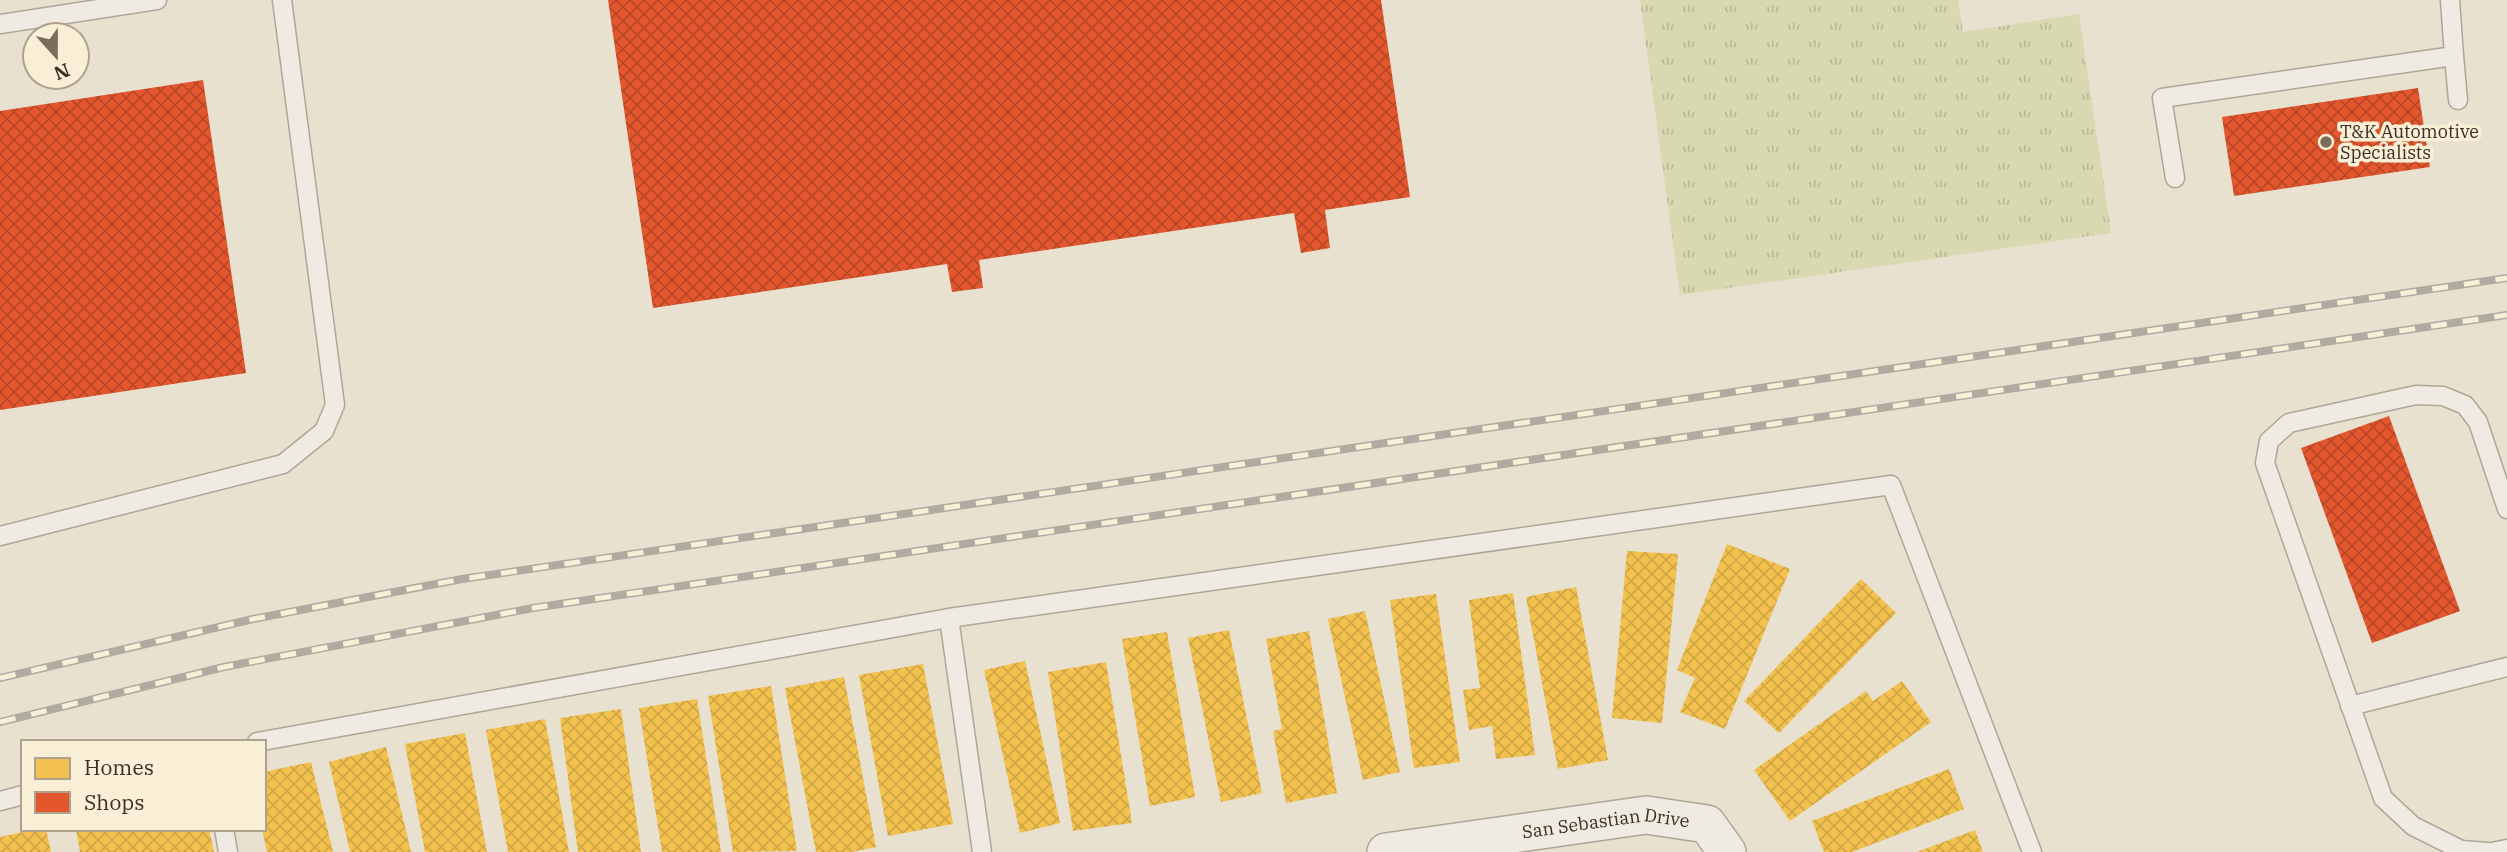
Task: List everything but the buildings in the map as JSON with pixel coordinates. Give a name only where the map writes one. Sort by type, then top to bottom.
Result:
[{"type":"street","name":"San Sebastian Drive","points":[[1387,852],[1646,815],[1707,824],[1727,852]]},
{"type":"lane","points":[[0,24],[157,0]]},
{"type":"lane","points":[[0,536],[283,464],[324,431],[335,405],[282,0]]},
{"type":"lane","points":[[2450,0],[2458,100]]},
{"type":"lane","points":[[2175,178],[2162,98],[2454,56]]},
{"type":"lane","points":[[2507,509],[2499,455],[2465,405],[2443,396],[2416,395],[2289,423],[2269,441],[2265,464],[2383,798],[2413,826],[2461,850],[2490,852],[2507,849]]},
{"type":"lane","points":[[266,740],[949,618],[1891,485],[2032,852]]},
{"type":"lane","points":[[949,618],[982,852]]},
{"type":"lane","points":[[2350,706],[2507,667]]},
{"type":"lane","points":[[0,801],[21,796]]},
{"type":"lane","points":[[224,831],[228,852]]},
{"type":"green space","points":[[1640,0],[1958,0],[1963,32],[2079,14],[2111,233],[1680,295]]},
{"type":"railway","points":[[0,678],[253,619],[462,579],[2507,278]]},
{"type":"railway","points":[[0,722],[224,667],[533,608],[2507,315]]},
{"type":"place","name":"T&K Automotive Specialists","points":[[2326,142]]}]
